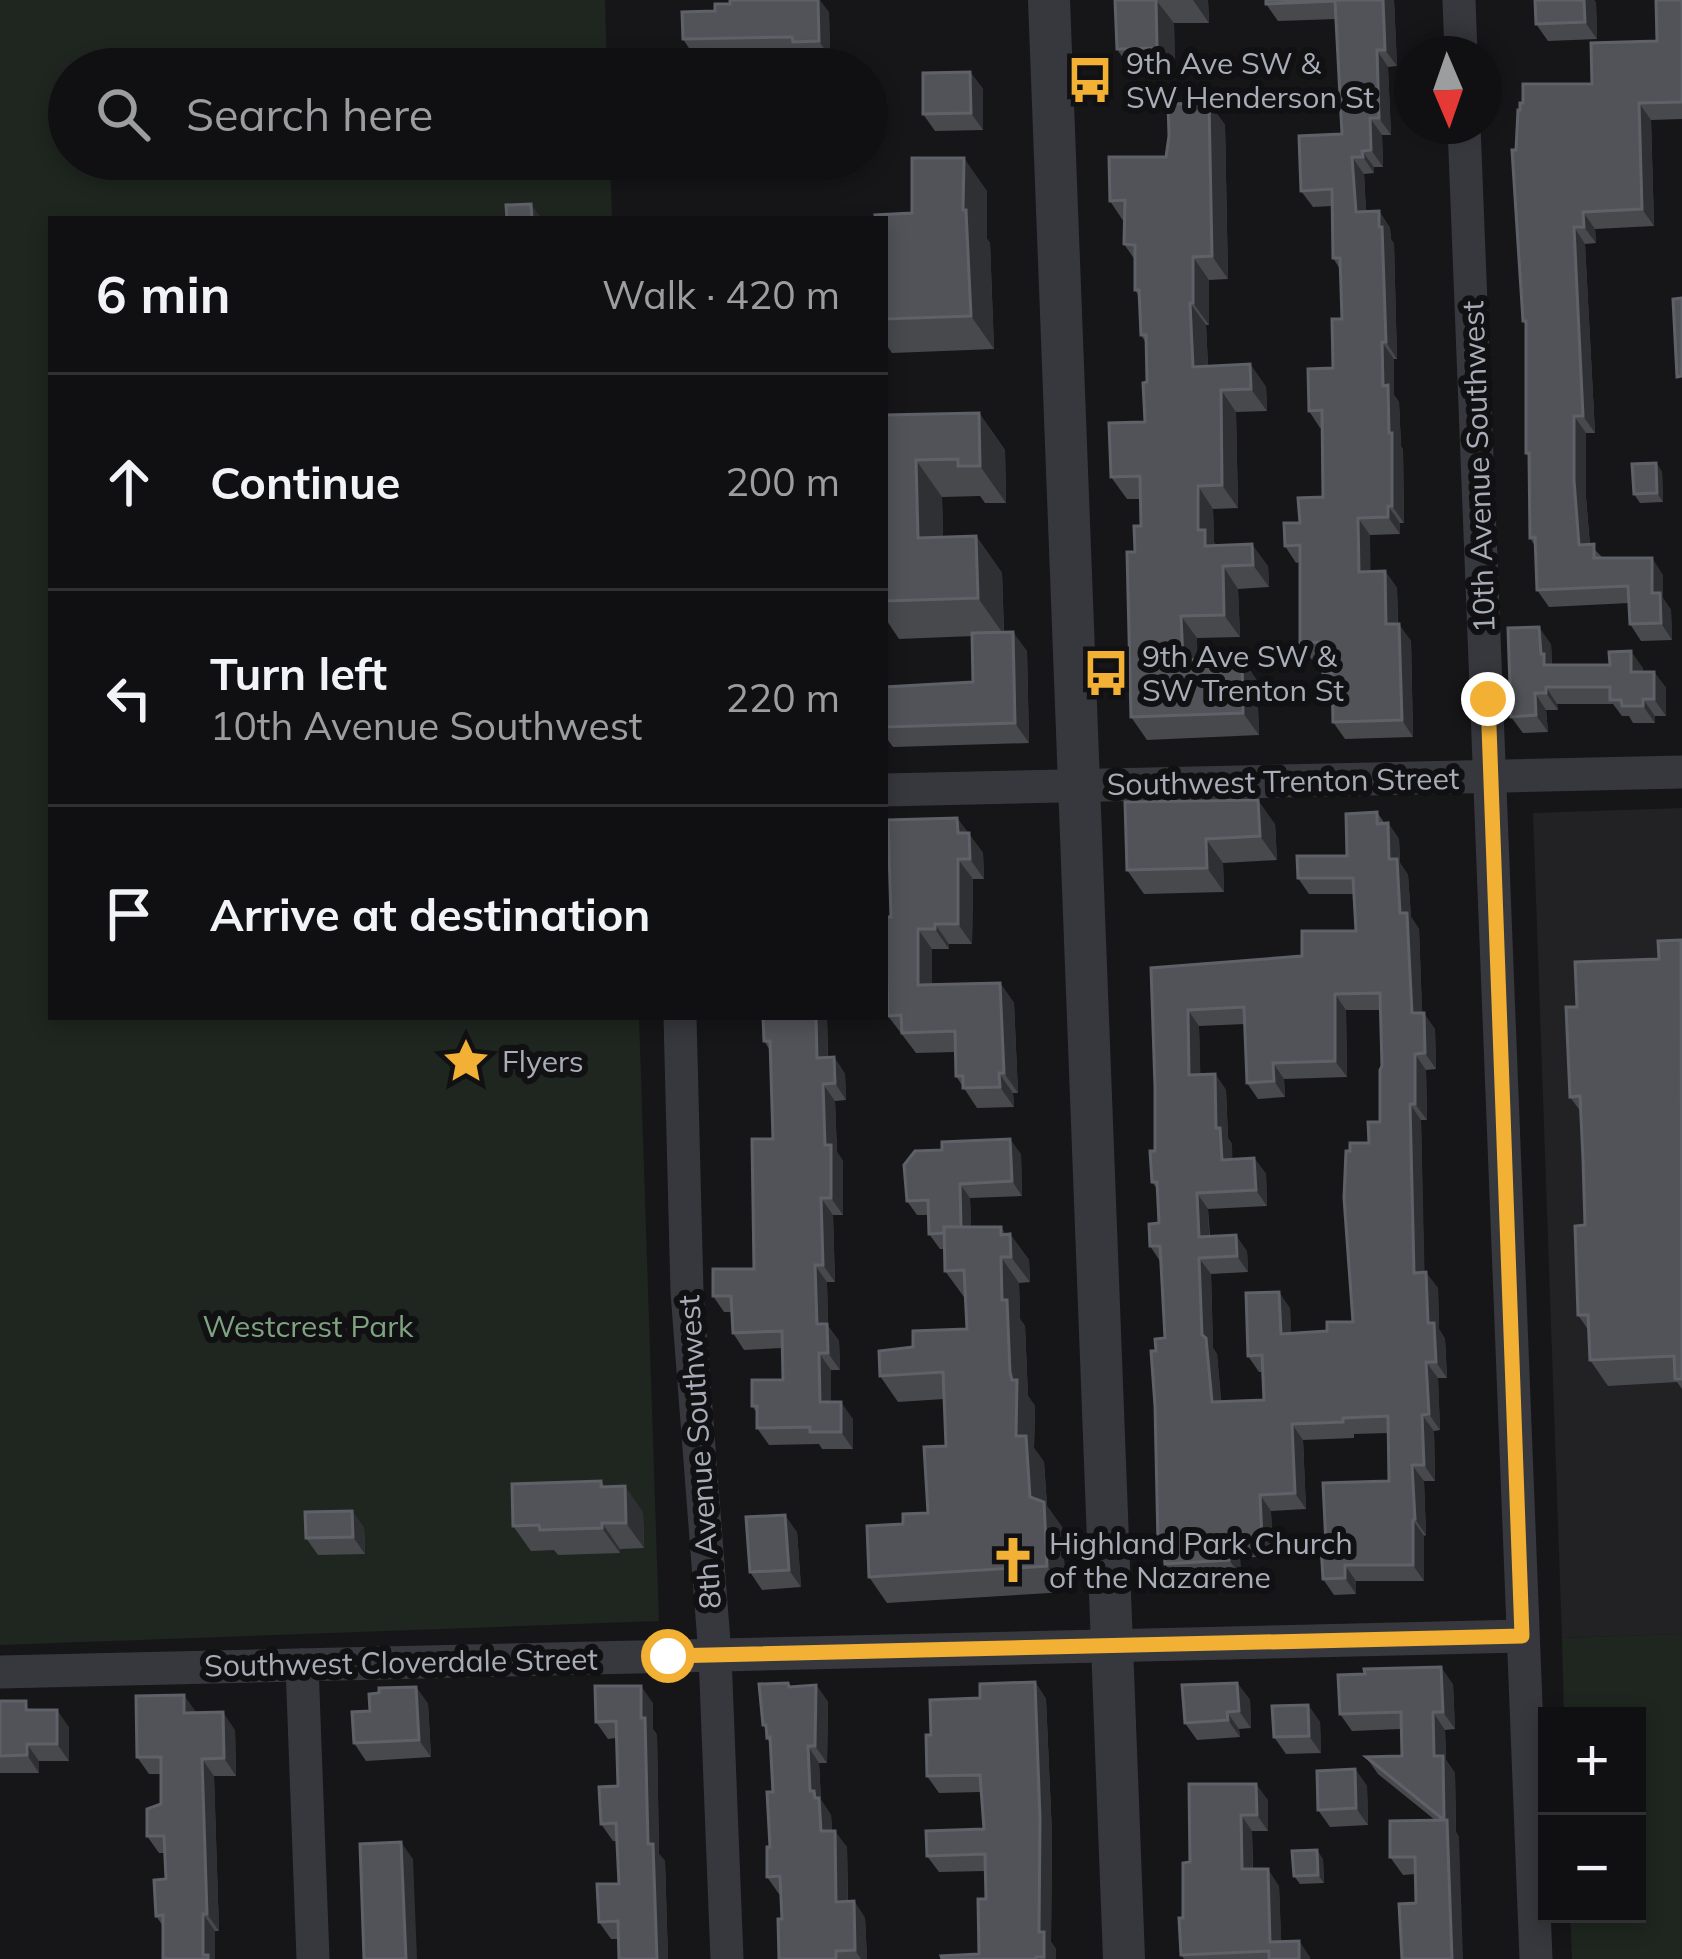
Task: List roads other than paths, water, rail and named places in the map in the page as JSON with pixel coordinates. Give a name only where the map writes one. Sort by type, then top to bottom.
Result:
[{"type":"street","points":[[1049,0],[1124,1959]]},
{"type":"street","points":[[1459,0],[1460,36]]},
{"type":"street","name":"10th Avenue Southwest","points":[[1465,144],[1535,1959]]},
{"type":"street","name":"Southwest Trenton Street","points":[[888,790],[1682,772]]},
{"type":"street","name":"8th Avenue Southwest","points":[[680,1020],[687,1292],[715,1655],[728,1959]]},
{"type":"street","name":"Southwest Cloverdale Street","points":[[0,1672],[1522,1636]]},
{"type":"street","points":[[302,1665],[313,1959]]},
{"type":"place","name":"9th Ave SW & SW Henderson St","points":[[1090,80]]},
{"type":"place","name":"9th Ave SW & SW Trenton St","points":[[1106,673]]},
{"type":"place","name":"Flyers","points":[[466,1061]]},
{"type":"place","name":"Highland Park Church of the Nazarene","points":[[1013,1560]]},
{"type":"park label","name":"Westcrest Park","points":[[308,1326]]}]
